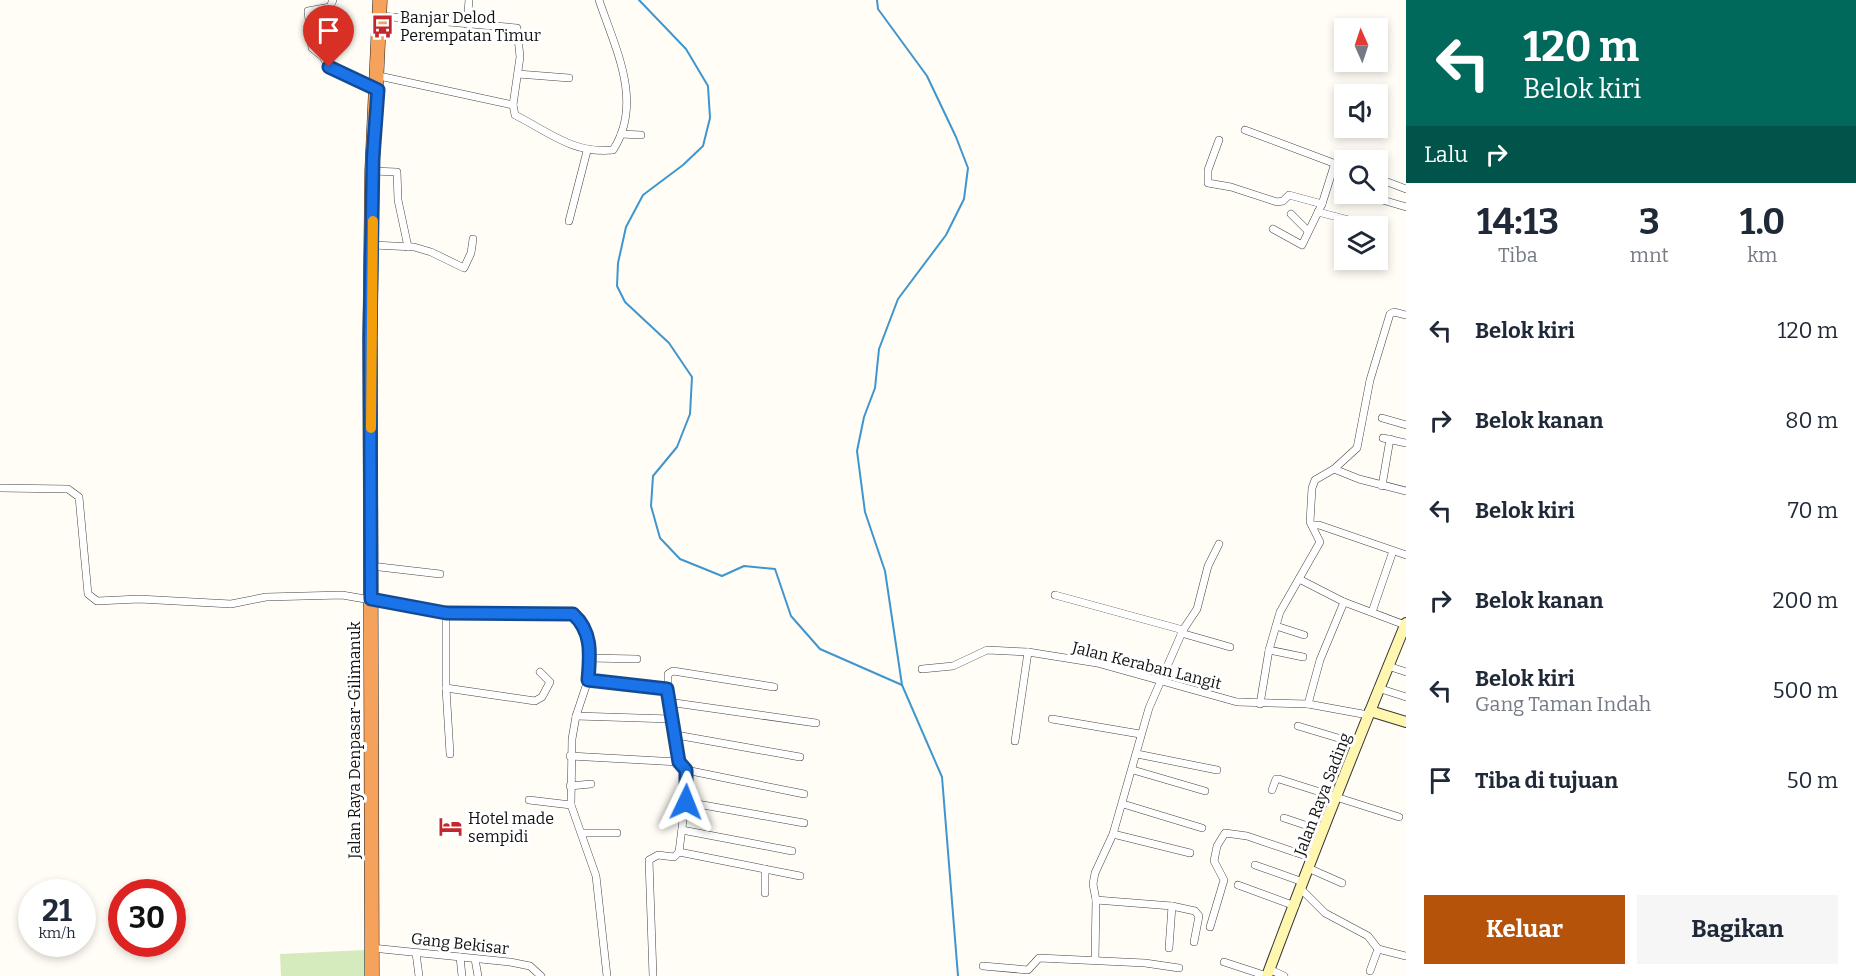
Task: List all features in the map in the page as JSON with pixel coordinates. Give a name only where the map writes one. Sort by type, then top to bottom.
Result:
[{"type":"highway","name":"Jalan Raya Denpasar-Gilimanuk","points":[[370,973],[372,948],[370,337],[373,245],[372,171],[378,83],[380,0]]},
{"type":"street","points":[[333,0],[330,7],[308,11],[312,48],[323,57],[329,67],[378,83],[513,105]]},
{"type":"street","points":[[467,24],[469,0]]},
{"type":"street","points":[[380,16],[518,28],[518,74],[513,105],[515,115],[586,151],[613,150],[621,134],[627,103],[626,84],[599,0]]},
{"type":"street","points":[[518,74],[569,78]]},
{"type":"street","points":[[1245,130],[1334,163]]},
{"type":"street","points":[[621,134],[641,135]]},
{"type":"street","points":[[1219,140],[1208,170],[1208,183],[1211,185],[1231,187],[1277,202],[1283,201],[1289,195],[1343,216]]},
{"type":"street","points":[[569,220],[586,151]]},
{"type":"street","points":[[1273,229],[1302,245],[1307,230],[1320,208],[1334,166]]},
{"type":"street","points":[[372,171],[397,172],[398,200],[408,247]]},
{"type":"street","points":[[1388,182],[1406,189]]},
{"type":"street","points":[[1388,202],[1406,207]]},
{"type":"street","points":[[1291,214],[1307,230]]},
{"type":"street","points":[[373,245],[408,247],[431,252],[464,268],[471,253],[473,239]]},
{"type":"street","points":[[1259,704],[1269,650],[1280,612],[1320,542],[1309,515],[1315,480],[1334,469],[1357,448],[1370,380],[1390,314],[1394,312],[1406,315]]},
{"type":"street","points":[[1382,418],[1406,425]]},
{"type":"street","points":[[1382,486],[1387,439],[1406,443]]},
{"type":"street","points":[[1334,469],[1382,486],[1406,491]]},
{"type":"street","points":[[0,489],[68,489],[75,492],[79,497],[88,594],[92,600],[139,599],[231,604],[266,597],[303,594],[371,599],[446,613],[573,614],[586,628],[590,658],[588,680],[576,716],[570,756],[571,805],[596,876],[607,976]]},
{"type":"street","points":[[1312,525],[1319,525],[1406,555]]},
{"type":"street","points":[[1095,960],[1096,900],[1092,884],[1095,873],[1113,834],[1133,770],[1140,734],[1160,680],[1182,632],[1197,609],[1209,566],[1219,544]]},
{"type":"street","points":[[1372,612],[1393,551]]},
{"type":"street","points":[[370,566],[440,574]]},
{"type":"street","points":[[1299,579],[1344,602],[1406,624]]},
{"type":"street","points":[[1055,595],[1230,647]]},
{"type":"street","points":[[1308,704],[1320,660],[1344,602]]},
{"type":"street","points":[[446,613],[446,688],[450,754]]},
{"type":"street","name":"Jalan Raya Sading","points":[[1268,974],[1378,688],[1403,640],[1406,624]]},
{"type":"street","points":[[1276,626],[1304,635]]},
{"type":"street","name":"Jalan Keraban Langit","points":[[922,669],[953,666],[987,650],[1028,652],[1097,663],[1190,690],[1249,703],[1308,704],[1369,713]]},
{"type":"street","points":[[1269,650],[1302,657]]},
{"type":"street","points":[[1015,741],[1028,652]]},
{"type":"street","points":[[590,658],[637,659]]},
{"type":"street","points":[[1388,666],[1406,672]]},
{"type":"street","points":[[774,687],[673,671],[668,674],[668,702],[676,735],[679,762],[686,770],[804,794]]},
{"type":"street","points":[[446,688],[535,701],[542,697],[550,682],[540,672]]},
{"type":"street","points":[[588,680],[667,689]]},
{"type":"street","points":[[1378,688],[1406,697]]},
{"type":"street","points":[[668,702],[816,723]]},
{"type":"street","points":[[1369,713],[1406,722]]},
{"type":"street","points":[[576,716],[671,719]]},
{"type":"street","points":[[1052,719],[1140,734]]},
{"type":"street","points":[[1298,726],[1358,744]]},
{"type":"street","points":[[676,735],[800,757]]},
{"type":"street","points":[[1137,754],[1217,770]]},
{"type":"street","points":[[570,756],[679,762]]},
{"type":"street","points":[[676,855],[686,802],[686,770]]},
{"type":"street","points":[[1133,770],[1205,791]]},
{"type":"street","points":[[1272,790],[1276,779],[1279,779],[1399,817]]},
{"type":"street","points":[[570,786],[591,784]]},
{"type":"street","points":[[529,801],[571,805]]},
{"type":"street","points":[[686,802],[804,823]]},
{"type":"street","points":[[1123,804],[1202,828]]},
{"type":"street","points":[[1284,818],[1323,831]]},
{"type":"street","points":[[682,830],[792,851]]},
{"type":"street","points":[[582,833],[617,833]]},
{"type":"street","points":[[1210,927],[1224,880],[1214,865],[1214,856],[1225,833],[1247,837],[1310,863],[1342,883]]},
{"type":"street","points":[[1113,834],[1190,854]]},
{"type":"street","points":[[653,976],[649,860],[658,855],[676,855],[800,876]]},
{"type":"street","points":[[1255,865],[1302,885],[1325,913],[1368,936],[1378,949],[1406,956]]},
{"type":"street","points":[[765,869],[765,893]]},
{"type":"street","points":[[1238,885],[1295,906]]},
{"type":"street","points":[[1096,900],[1172,906],[1198,912],[1194,942]]},
{"type":"street","points":[[1169,948],[1172,906]]},
{"type":"street","name":"Gang Bekisar","points":[[372,948],[530,966],[541,976]]},
{"type":"street","points":[[1370,971],[1378,949]]},
{"type":"street","points":[[416,953],[419,976]]},
{"type":"street","points":[[460,957],[462,976]]},
{"type":"street","points":[[983,966],[1028,970],[1037,958],[1095,960],[1179,969]]},
{"type":"street","points":[[475,959],[478,976]]},
{"type":"street","points":[[1224,962],[1284,976]]},
{"type":"green space","points":[[365,950],[365,976],[281,976],[280,954]]},
{"type":"waterway","points":[[639,0],[686,49],[708,86],[710,118],[703,146],[683,165],[643,195],[626,227],[618,263],[617,286],[625,302],[669,343],[692,377],[690,414],[677,447],[653,476],[651,506],[660,538],[680,559],[722,576],[744,566],[775,569],[791,616],[820,649],[902,685]]},
{"type":"waterway","points":[[877,0],[878,9],[927,76],[968,168],[964,199],[946,235],[898,299],[879,349],[875,388],[864,417],[857,451],[865,512],[885,571],[902,685],[942,777],[958,976]]},
{"type":"slow traffic","points":[[371,428],[370,337],[373,221]]},
{"type":"place","name":"Banjar Delod Perempatan Timur","points":[[382,26]]},
{"type":"place","name":"Hotel made sempidi","points":[[450,827]]},
{"type":"route","points":[[329,67],[378,90],[373,157],[370,337],[371,599],[446,613],[510,615],[563,612],[573,614],[582,622],[588,634],[590,658],[588,680],[667,689],[679,762],[684,765],[688,780],[686,802]]}]
